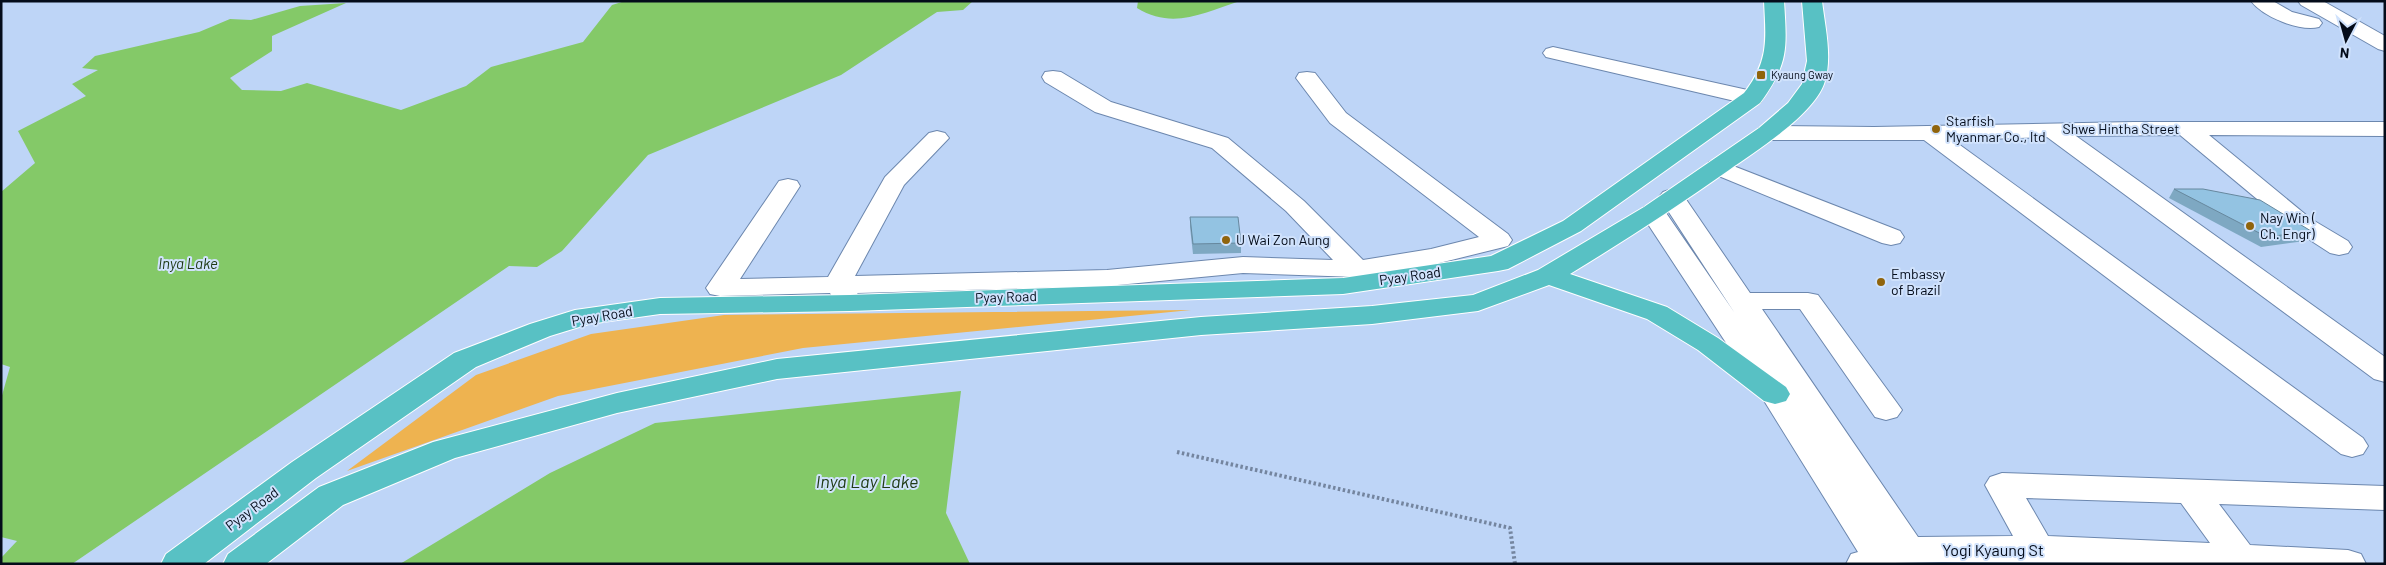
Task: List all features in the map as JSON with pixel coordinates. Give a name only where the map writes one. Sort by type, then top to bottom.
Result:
[{"type":"highway","name":"Pyay Road","points":[[180,564],[304,470],[465,360],[540,330],[584,316],[660,306],[844,293],[1343,286],[1498,263],[1572,226],[1752,98],[1768,78],[1776,58],[1774,1]]},
{"type":"highway","points":[[241,564],[331,496],[444,450],[617,403],[777,369],[1201,326],[1372,315],[1478,303],[1548,276],[1718,167],[1767,132],[1796,108],[1813,85],[1818,61],[1812,1]]},
{"type":"highway","points":[[1615,195],[1663,204]]},
{"type":"highway","points":[[1548,276],[1657,313],[1708,344],[1775,394]]},
{"type":"street","points":[[2261,1],[2271,10],[2289,18],[2312,24]]},
{"type":"street","points":[[2308,1],[2385,45]]},
{"type":"street","points":[[1553,53],[1752,98]]},
{"type":"street","points":[[1053,77],[1103,107],[1220,143],[1295,206],[1357,269]]},
{"type":"street","points":[[788,186],[720,288],[844,293],[1107,278],[1243,265],[1357,269],[1431,257],[1499,240],[1338,118],[1307,78]]},
{"type":"street","points":[[2187,129],[2302,224],[2339,247]]},
{"type":"street","name":"Shwe Hintha Street","points":[[1767,132],[1839,136],[1932,135],[2052,130],[2385,129]]},
{"type":"street","points":[[2052,130],[2385,372]]},
{"type":"street","points":[[1932,135],[2352,446]]},
{"type":"street","points":[[844,293],[894,182],[937,138]]},
{"type":"street","points":[[1718,167],[1891,237]]},
{"type":"street","points":[[1663,204],[1743,300],[1884,557]]},
{"type":"street","points":[[1663,204],[1775,394],[1884,557]]},
{"type":"street","points":[[1743,300],[1808,301],[1886,410]]},
{"type":"street","points":[[2037,549],[2002,485],[2385,498]]},
{"type":"street","points":[[2190,491],[2240,558]]},
{"type":"street","name":"Yogi Kyaung St","points":[[1884,557],[2037,549],[2348,564]]},
{"type":"path","points":[[1177,452],[1510,528],[1515,564]]},
{"type":"shaded area","points":[[1191,310],[803,348],[558,396],[347,471],[476,375],[591,334],[724,315]]},
{"type":"water","name":"Inya Lake","points":[[625,1],[973,1],[963,10],[937,12],[841,75],[648,155],[562,251],[537,267],[509,266],[72,564],[1,564],[1,558],[17,541],[1,537],[1,399],[10,367],[1,364],[1,192],[35,163],[18,131],[86,96],[72,84],[98,70],[82,68],[95,56],[199,32],[230,19],[251,20],[300,6],[346,3],[272,36],[272,51],[230,78],[242,90],[281,91],[307,83],[401,110],[466,86],[491,67],[583,42],[612,5]]},
{"type":"water","points":[[1138,1],[1240,1],[1201,14],[1176,19],[1150,15],[1137,8]]},
{"type":"water","name":"Inya Lay Lake","points":[[961,391],[946,513],[970,564],[400,564],[550,473],[655,423]]},
{"type":"building","points":[[2174,189],[2203,189],[2260,200],[2311,231],[2267,237]]},
{"type":"building","points":[[1190,217],[1238,217],[1241,243],[1193,244]]},
{"type":"place","name":"Kyaung Gway","points":[[1761,75]]},
{"type":"place","name":"Starfish Myanmar Co., ltd","points":[[1936,129]]},
{"type":"place","name":"Nay Win ( Ch. Engr)","points":[[2250,226]]},
{"type":"place","name":"U Wai Zon Aung","points":[[1226,240]]},
{"type":"place","name":"Embassy of Brazil","points":[[1881,282]]}]
